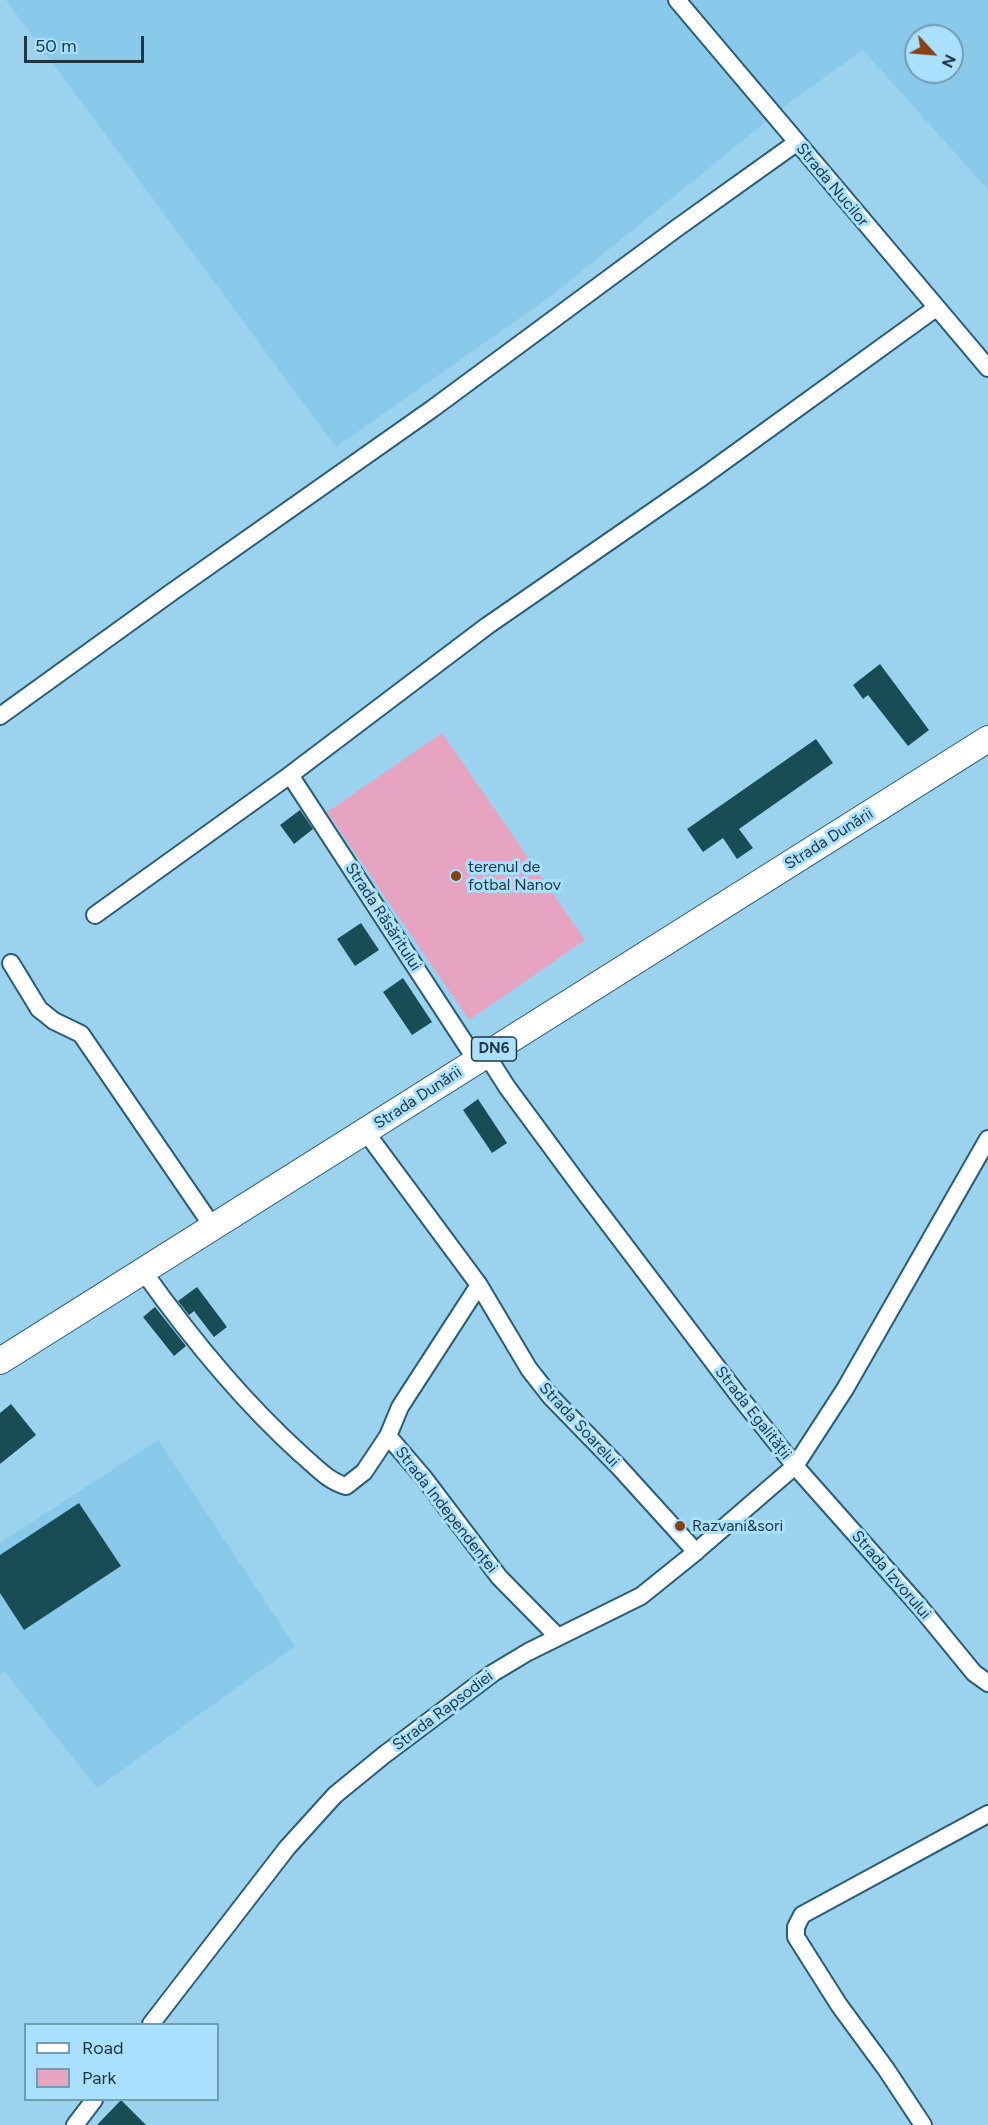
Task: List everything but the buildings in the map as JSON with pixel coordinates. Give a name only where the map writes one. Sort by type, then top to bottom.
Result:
[{"type":"main road","name":"Strada Dunării","points":[[0,1361],[988,739]]},
{"type":"street","name":"Strada Nucilor","points":[[677,0],[988,368]]},
{"type":"street","points":[[0,716],[432,409],[796,143]]},
{"type":"street","points":[[95,915],[290,775],[487,626],[701,478],[936,308]]},
{"type":"street","name":"Strada Răsăritului","points":[[290,775],[481,1057]]},
{"type":"street","points":[[11,963],[39,1009],[54,1021],[81,1034],[213,1227]]},
{"type":"street","name":"Strada Egalității","points":[[481,1057],[795,1466],[845,1389],[988,1139]]},
{"type":"street","name":"Strada Soarelui","points":[[365,1131],[479,1285],[529,1369],[551,1398],[618,1466],[696,1552]]},
{"type":"street","name":"Strada Independenței","points":[[143,1271],[212,1360],[277,1432],[337,1484],[346,1486],[364,1472],[388,1436],[424,1478],[499,1577],[558,1637]]},
{"type":"street","points":[[388,1436],[400,1407],[479,1285]]},
{"type":"street","name":"Strada Rapsodiei","points":[[153,2023],[287,1848],[335,1795],[384,1755],[493,1674],[558,1637],[640,1596],[696,1552],[795,1466]]},
{"type":"street","name":"Strada Izvorului","points":[[795,1466],[920,1607],[974,1673],[988,1683]]},
{"type":"street","points":[[922,2125],[886,2069],[839,2005],[796,1937],[796,1927],[802,1915],[988,1814]]},
{"type":"street","points":[[75,2125],[93,2101]]},
{"type":"shaded area","points":[[6,0],[988,0],[988,190],[863,50],[793,100],[550,297],[336,447]]},
{"type":"shaded area","points":[[158,1440],[295,1646],[97,1788],[5,1672],[0,1675],[0,1543]]},
{"type":"green space","name":"terenul de fotbal Nanov","points":[[442,733],[585,940],[469,1020],[327,812]]},
{"type":"place","name":"terenul de fotbal Nanov","points":[[456,876]]},
{"type":"place","name":"Razvani&sori","points":[[680,1526]]}]
